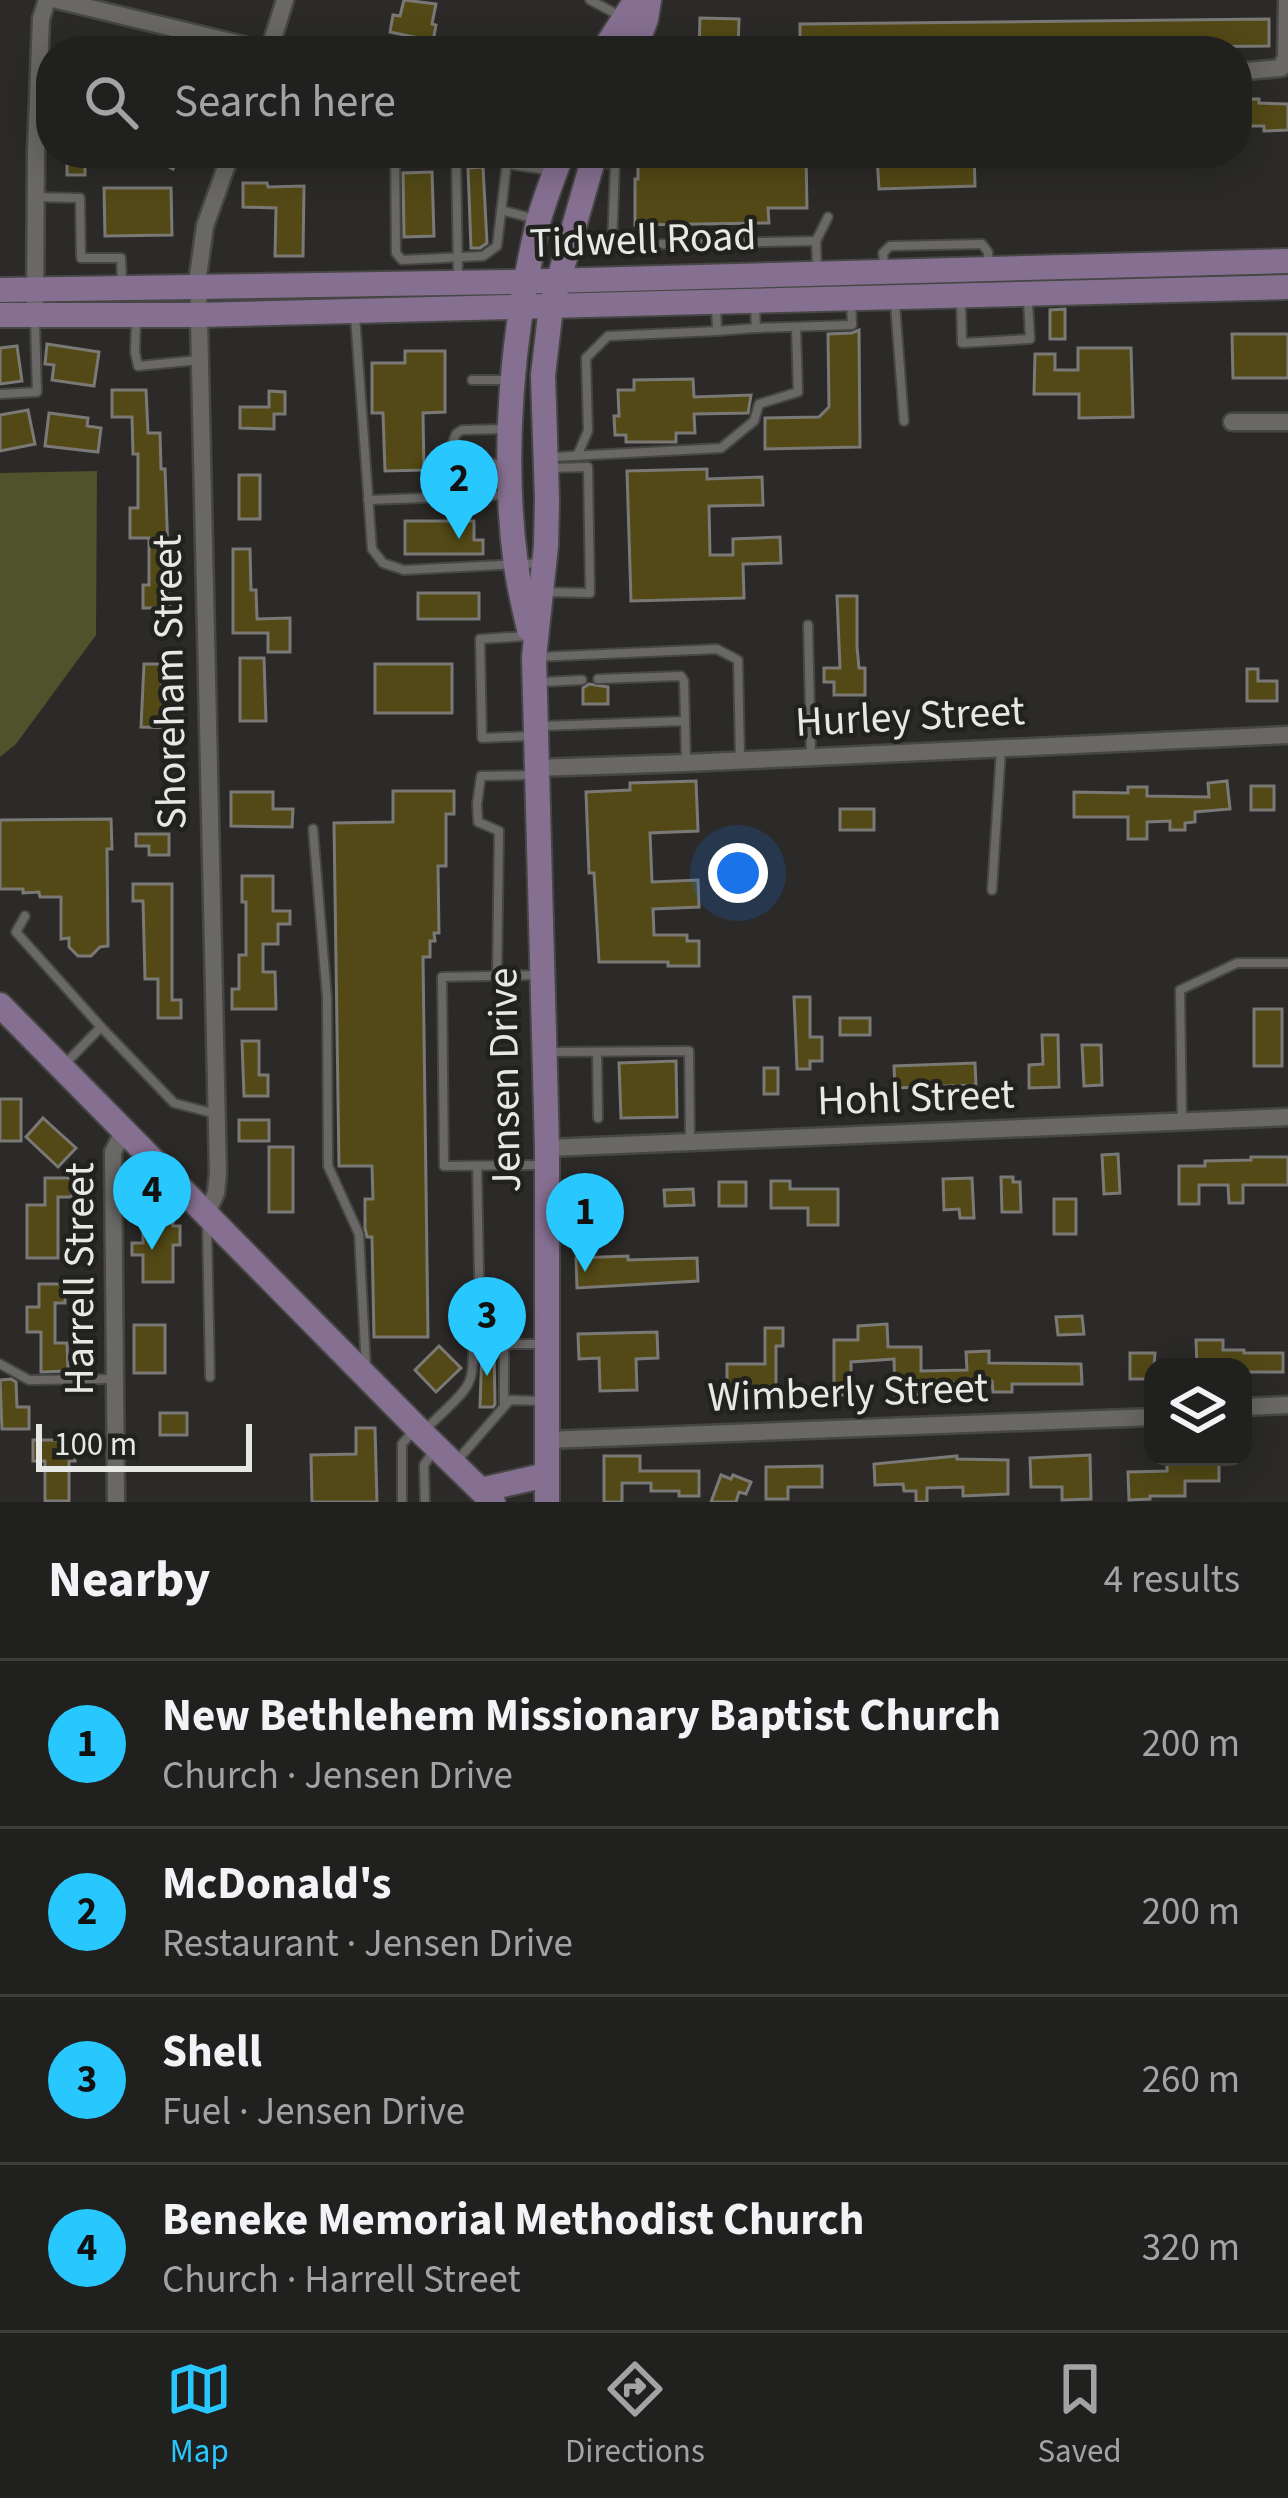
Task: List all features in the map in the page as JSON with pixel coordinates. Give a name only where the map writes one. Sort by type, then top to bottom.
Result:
[{"type":"main road","points":[[640,36],[650,0]]},
{"type":"main road","points":[[613,36],[630,9]]},
{"type":"main road","name":"Jensen Drive","points":[[533,658],[516,565],[512,380],[539,220],[557,168]]},
{"type":"main road","name":"Jensen Drive","points":[[547,1502],[547,1157],[533,658],[547,500],[543,375],[551,307],[591,168]]},
{"type":"main road","name":"Tidwell Road","points":[[0,290],[35,302],[136,315],[198,315],[355,310],[524,294],[557,281],[715,289],[833,286],[895,297],[960,295],[989,282],[1028,293],[1288,261]]},
{"type":"main road","name":"Tidwell Road","points":[[0,315],[35,302],[122,289],[198,289],[413,272],[524,294],[551,307],[715,289],[755,301],[884,272],[989,282],[1158,278],[1288,287]]},
{"type":"main road","points":[[0,1005],[487,1496],[546,1475]]},
{"type":"street","points":[[40,36],[47,0]]},
{"type":"street","points":[[57,0],[207,36]]},
{"type":"street","points":[[274,36],[285,0]]},
{"type":"street","points":[[1252,71],[1281,68],[1286,57],[1287,0]]},
{"type":"street","points":[[35,302],[36,167]]},
{"type":"street","name":"Shoreham Street","points":[[207,1213],[216,1193],[216,1114],[198,289],[205,226],[226,168]]},
{"type":"street","points":[[1232,422],[1288,422]]},
{"type":"street","name":"Hurley Street","points":[[536,771],[1288,735]]},
{"type":"street","name":"Hohl Street","points":[[547,1157],[690,1143],[1288,1117]]},
{"type":"street","name":"Harrell Street","points":[[116,1502],[113,1152],[124,1130]]},
{"type":"street","points":[[1252,1407],[1288,1405]]},
{"type":"street","name":"Wimberly Street","points":[[546,1440],[1144,1417]]},
{"type":"lane","points":[[590,0],[630,9]]},
{"type":"lane","points":[[394,168],[396,253],[413,272],[457,257],[484,256],[497,246],[507,168]]},
{"type":"lane","points":[[456,168],[459,283]]},
{"type":"lane","points":[[612,245],[615,168]]},
{"type":"lane","points":[[35,197],[80,198],[81,258],[121,258],[122,289]]},
{"type":"lane","points":[[501,210],[539,220]]},
{"type":"lane","points":[[577,456],[588,431],[586,358],[608,335],[852,325],[816,241],[828,218]]},
{"type":"lane","points":[[568,246],[816,241]]},
{"type":"lane","points":[[714,243],[717,332]]},
{"type":"lane","points":[[960,295],[962,343],[1030,339],[1028,293]]},
{"type":"lane","points":[[895,297],[904,421]]},
{"type":"lane","points":[[755,301],[756,328]]},
{"type":"lane","points":[[0,394],[37,392],[35,302]]},
{"type":"lane","points":[[355,310],[372,549],[383,563],[404,569],[543,563]]},
{"type":"lane","points":[[136,315],[138,365],[199,360]]},
{"type":"lane","points":[[546,463],[577,456],[721,448],[754,421],[759,404],[798,392],[796,327]]},
{"type":"lane","points":[[472,380],[512,380]]},
{"type":"lane","points":[[511,464],[457,462],[450,450],[462,430],[512,429]]},
{"type":"lane","points":[[540,592],[590,593],[588,467],[546,463]]},
{"type":"lane","points":[[368,500],[511,495]]},
{"type":"lane","points":[[808,625],[811,758]]},
{"type":"lane","points":[[582,680],[480,639],[482,738],[685,721]]},
{"type":"lane","points":[[533,658],[717,649],[738,660],[740,760]]},
{"type":"lane","points":[[598,679],[681,676],[686,763]]},
{"type":"lane","points":[[992,890],[1001,748]]},
{"type":"lane","points":[[497,976],[499,831],[478,822],[482,776],[536,771]]},
{"type":"lane","points":[[313,829],[327,998],[328,1166],[359,1234],[367,1375]]},
{"type":"lane","points":[[16,932],[26,916]]},
{"type":"lane","points":[[0,928],[16,932],[174,1103],[216,1114]]},
{"type":"lane","points":[[1182,1122],[1180,990],[1237,963],[1288,963]]},
{"type":"lane","points":[[543,975],[442,976],[444,1166],[547,1157]]},
{"type":"lane","points":[[62,1067],[101,1028]]},
{"type":"lane","points":[[544,1052],[689,1051],[690,1143]]},
{"type":"lane","points":[[597,1052],[598,1118]]},
{"type":"lane","points":[[425,1502],[424,1465],[468,1385],[472,1339],[480,1326],[477,1166]]},
{"type":"lane","points":[[207,1213],[210,1377]]},
{"type":"lane","points":[[480,1326],[504,1347],[504,1404]]},
{"type":"lane","points":[[504,1347],[546,1344]]},
{"type":"lane","points":[[0,1364],[29,1380],[115,1379]]},
{"type":"lane","points":[[402,1502],[402,1444],[432,1443],[510,1400],[546,1401]]},
{"type":"green space","points":[[97,471],[96,635],[16,744],[0,757],[0,473]]},
{"type":"building","points":[[404,0],[436,4],[434,36],[390,32],[393,15],[400,16]]},
{"type":"building","points":[[700,18],[739,19],[738,36],[699,36]]},
{"type":"building","points":[[1269,19],[1269,46],[1252,46],[1252,36],[800,36],[800,24]]},
{"type":"building","points":[[1252,99],[1288,104],[1288,130],[1264,131],[1264,126],[1252,126]]},
{"type":"building","points":[[67,168],[85,168],[85,175],[67,175]]},
{"type":"building","points":[[468,168],[483,168],[487,243],[471,248]]},
{"type":"building","points":[[638,168],[806,168],[807,208],[768,208],[769,223],[635,225]]},
{"type":"building","points":[[878,168],[974,168],[975,186],[879,189]]},
{"type":"building","points":[[432,172],[434,236],[404,237],[403,173]]},
{"type":"building","points":[[243,183],[304,186],[303,256],[275,256],[276,208],[243,207]]},
{"type":"building","points":[[104,188],[171,188],[172,235],[105,236]]},
{"type":"building","points":[[1065,309],[1065,339],[1050,339],[1050,310]]},
{"type":"building","points":[[859,330],[860,447],[765,449],[765,418],[819,417],[829,407],[828,334]]},
{"type":"building","points":[[1232,334],[1288,334],[1288,378],[1233,378]]},
{"type":"building","points":[[47,344],[99,352],[94,386],[52,380],[54,365],[45,364]]},
{"type":"building","points":[[17,346],[22,381],[0,384],[0,348]]},
{"type":"building","points":[[1078,348],[1131,348],[1133,417],[1079,418],[1079,394],[1034,394],[1035,354],[1055,354],[1055,370],[1078,370]]},
{"type":"building","points":[[405,351],[445,351],[445,412],[423,413],[424,470],[385,471],[383,413],[372,413],[372,363],[405,363]]},
{"type":"building","points":[[693,379],[694,397],[751,395],[748,413],[694,414],[695,433],[676,433],[676,442],[626,442],[626,435],[615,435],[618,390],[634,390],[634,380]]},
{"type":"building","points":[[112,390],[146,390],[148,433],[160,433],[170,608],[143,608],[143,585],[149,585],[149,538],[130,538],[130,508],[138,508],[138,454],[133,454],[132,417],[112,417]]},
{"type":"building","points":[[269,391],[285,392],[285,414],[274,414],[274,429],[240,428],[240,407],[269,407]]},
{"type":"building","points":[[28,410],[35,444],[0,451],[0,415]]},
{"type":"building","points":[[49,413],[88,418],[87,426],[101,428],[98,452],[45,446]]},
{"type":"building","points":[[707,469],[707,479],[762,477],[763,505],[709,506],[710,555],[733,555],[733,539],[780,537],[781,563],[743,564],[744,598],[631,601],[627,471]]},
{"type":"building","points":[[239,475],[260,475],[260,519],[239,519]]},
{"type":"building","points":[[405,521],[474,521],[474,540],[483,540],[483,554],[405,554]]},
{"type":"building","points":[[233,549],[250,549],[257,619],[290,618],[290,652],[268,652],[268,633],[233,633]]},
{"type":"building","points":[[418,593],[479,593],[479,619],[418,619]]},
{"type":"building","points":[[837,596],[857,596],[857,647],[859,668],[865,668],[865,695],[834,695],[834,682],[824,682],[824,668],[840,668]]},
{"type":"building","points":[[240,658],[264,658],[266,721],[240,721]]},
{"type":"building","points":[[144,664],[162,664],[162,698],[183,698],[183,719],[172,719],[172,728],[141,727]]},
{"type":"building","points":[[375,664],[452,664],[452,713],[375,713]]},
{"type":"building","points":[[1247,669],[1258,669],[1258,681],[1277,681],[1277,701],[1247,701]]},
{"type":"building","points":[[589,684],[608,687],[608,704],[583,704],[583,688]]},
{"type":"building","points":[[696,781],[698,831],[650,833],[652,882],[698,880],[699,907],[653,909],[654,935],[687,935],[687,941],[699,941],[699,966],[599,962],[586,792],[630,790],[630,783]]},
{"type":"building","points":[[1227,781],[1230,809],[1195,812],[1195,822],[1185,823],[1185,830],[1170,830],[1170,821],[1147,822],[1147,839],[1128,839],[1128,817],[1074,817],[1074,792],[1128,793],[1128,787],[1147,787],[1147,796],[1209,797],[1208,783]]},
{"type":"building","points":[[1251,786],[1274,786],[1274,810],[1251,810]]},
{"type":"building","points":[[393,791],[454,791],[454,814],[446,814],[446,866],[438,866],[439,933],[430,941],[430,957],[423,957],[428,1337],[374,1337],[372,1237],[367,1237],[365,1228],[365,1199],[373,1199],[372,1166],[339,1166],[334,823],[393,822]]},
{"type":"building","points":[[231,792],[273,792],[273,809],[293,809],[292,827],[231,826]]},
{"type":"building","points":[[840,809],[874,809],[874,830],[840,830]]},
{"type":"building","points":[[111,819],[108,946],[91,956],[78,956],[69,947],[69,938],[61,939],[61,897],[0,889],[0,820]]},
{"type":"building","points":[[136,834],[169,834],[169,855],[149,855],[149,846],[136,846]]},
{"type":"building","points":[[242,876],[273,876],[273,911],[290,911],[290,924],[278,924],[278,944],[263,944],[263,972],[275,972],[276,1009],[232,1009],[232,989],[239,989],[239,955],[246,955]]},
{"type":"building","points":[[133,884],[172,884],[172,1000],[181,1000],[181,1018],[158,1018],[158,979],[145,979],[143,901],[133,901]]},
{"type":"building","points":[[794,997],[810,997],[810,1037],[822,1037],[822,1061],[810,1061],[810,1069],[797,1069]]},
{"type":"building","points":[[1254,1009],[1282,1009],[1282,1066],[1254,1066]]},
{"type":"building","points":[[840,1018],[870,1018],[870,1035],[840,1035]]},
{"type":"building","points":[[1042,1035],[1058,1035],[1059,1087],[1029,1088],[1029,1065],[1043,1064]]},
{"type":"building","points":[[242,1041],[259,1041],[259,1075],[268,1075],[268,1096],[244,1096]]},
{"type":"building","points":[[1082,1045],[1101,1045],[1102,1085],[1084,1086]]},
{"type":"building","points":[[676,1061],[677,1117],[621,1118],[619,1063]]},
{"type":"building","points":[[975,1063],[976,1085],[895,1088],[894,1066]]},
{"type":"building","points":[[764,1068],[778,1068],[778,1094],[764,1094]]},
{"type":"building","points":[[0,1099],[21,1099],[21,1141],[0,1141]]},
{"type":"building","points":[[43,1118],[76,1148],[58,1167],[26,1137]]},
{"type":"building","points":[[239,1120],[269,1120],[269,1141],[239,1141]]},
{"type":"building","points":[[269,1147],[293,1147],[293,1212],[269,1212]]},
{"type":"building","points":[[1118,1154],[1120,1193],[1104,1194],[1102,1155]]},
{"type":"building","points":[[1288,1157],[1288,1185],[1243,1185],[1243,1203],[1229,1203],[1228,1185],[1199,1185],[1199,1204],[1179,1204],[1179,1166]]},
{"type":"building","points":[[1001,1177],[1020,1182],[1021,1212],[1002,1212]]},
{"type":"building","points":[[45,1178],[72,1178],[72,1197],[58,1197],[58,1258],[27,1258],[27,1205],[45,1205]]},
{"type":"building","points":[[972,1178],[974,1218],[960,1218],[959,1209],[944,1210],[943,1179]]},
{"type":"building","points":[[771,1181],[790,1181],[790,1189],[838,1189],[838,1225],[808,1225],[808,1208],[771,1208]]},
{"type":"building","points":[[719,1182],[746,1182],[746,1206],[719,1206]]},
{"type":"building","points":[[693,1189],[694,1205],[665,1206],[664,1190]]},
{"type":"building","points":[[1054,1199],[1076,1199],[1076,1234],[1054,1234]]},
{"type":"building","points":[[143,1223],[180,1226],[180,1245],[173,1245],[173,1282],[143,1282],[143,1255],[132,1255],[132,1243],[143,1243]]},
{"type":"building","points":[[628,1256],[628,1260],[697,1258],[698,1281],[577,1288],[576,1258]]},
{"type":"building","points":[[39,1284],[65,1284],[65,1303],[55,1303],[55,1343],[67,1343],[68,1371],[41,1372],[41,1332],[27,1332],[27,1307],[39,1307]]},
{"type":"building","points":[[1082,1316],[1084,1334],[1058,1335],[1056,1317]]},
{"type":"building","points":[[887,1324],[888,1347],[921,1347],[921,1371],[967,1370],[966,1352],[989,1351],[989,1363],[1081,1364],[1082,1384],[1012,1384],[1012,1392],[993,1392],[992,1381],[948,1383],[948,1392],[895,1397],[894,1359],[851,1362],[851,1395],[834,1395],[834,1340],[858,1340],[858,1326]]},
{"type":"building","points":[[134,1325],[165,1325],[165,1373],[134,1373]]},
{"type":"building","points":[[765,1328],[783,1328],[783,1346],[776,1346],[776,1398],[727,1402],[727,1364],[765,1364]]},
{"type":"building","points":[[657,1332],[658,1358],[636,1359],[637,1390],[600,1391],[599,1358],[579,1359],[578,1334]]},
{"type":"building","points":[[1196,1340],[1223,1340],[1223,1350],[1283,1353],[1283,1372],[1252,1372],[1252,1358],[1197,1358]]},
{"type":"building","points":[[439,1346],[461,1368],[436,1392],[415,1370]]},
{"type":"building","points":[[482,1346],[494,1349],[493,1407],[480,1407]]},
{"type":"building","points":[[1130,1353],[1155,1353],[1155,1358],[1144,1358],[1144,1379],[1130,1379]]},
{"type":"building","points":[[0,1380],[16,1382],[17,1407],[29,1407],[29,1429],[2,1429]]},
{"type":"building","points":[[160,1413],[187,1413],[187,1435],[160,1435]]},
{"type":"building","points":[[356,1428],[375,1428],[377,1502],[312,1502],[311,1455],[356,1454]]},
{"type":"building","points":[[33,1440],[75,1440],[75,1461],[69,1461],[69,1501],[45,1501],[45,1461],[33,1461]]},
{"type":"building","points":[[1090,1455],[1091,1499],[1062,1500],[1062,1487],[1031,1487],[1030,1458]]},
{"type":"building","points":[[604,1456],[640,1456],[640,1471],[699,1471],[699,1496],[651,1491],[651,1483],[622,1483],[622,1502],[604,1502]]},
{"type":"building","points":[[957,1456],[1008,1460],[1008,1494],[963,1496],[963,1487],[927,1488],[927,1502],[916,1502],[916,1491],[904,1491],[903,1484],[875,1485],[874,1464]]},
{"type":"building","points":[[822,1466],[822,1487],[788,1487],[788,1499],[766,1499],[766,1467]]},
{"type":"building","points":[[1167,1466],[1219,1466],[1219,1481],[1185,1481],[1185,1496],[1129,1500],[1128,1472],[1167,1471]]},
{"type":"building","points":[[721,1475],[751,1482],[746,1494],[739,1492],[736,1502],[711,1502]]},
{"type":"place","name":"McDonald's","points":[[459,539]]},
{"type":"place","name":"Beneke Memorial Methodist Church","points":[[152,1250]]},
{"type":"place","name":"New Bethlehem Missionary Baptist Church","points":[[585,1272]]},
{"type":"place","name":"Shell","points":[[487,1376]]}]
